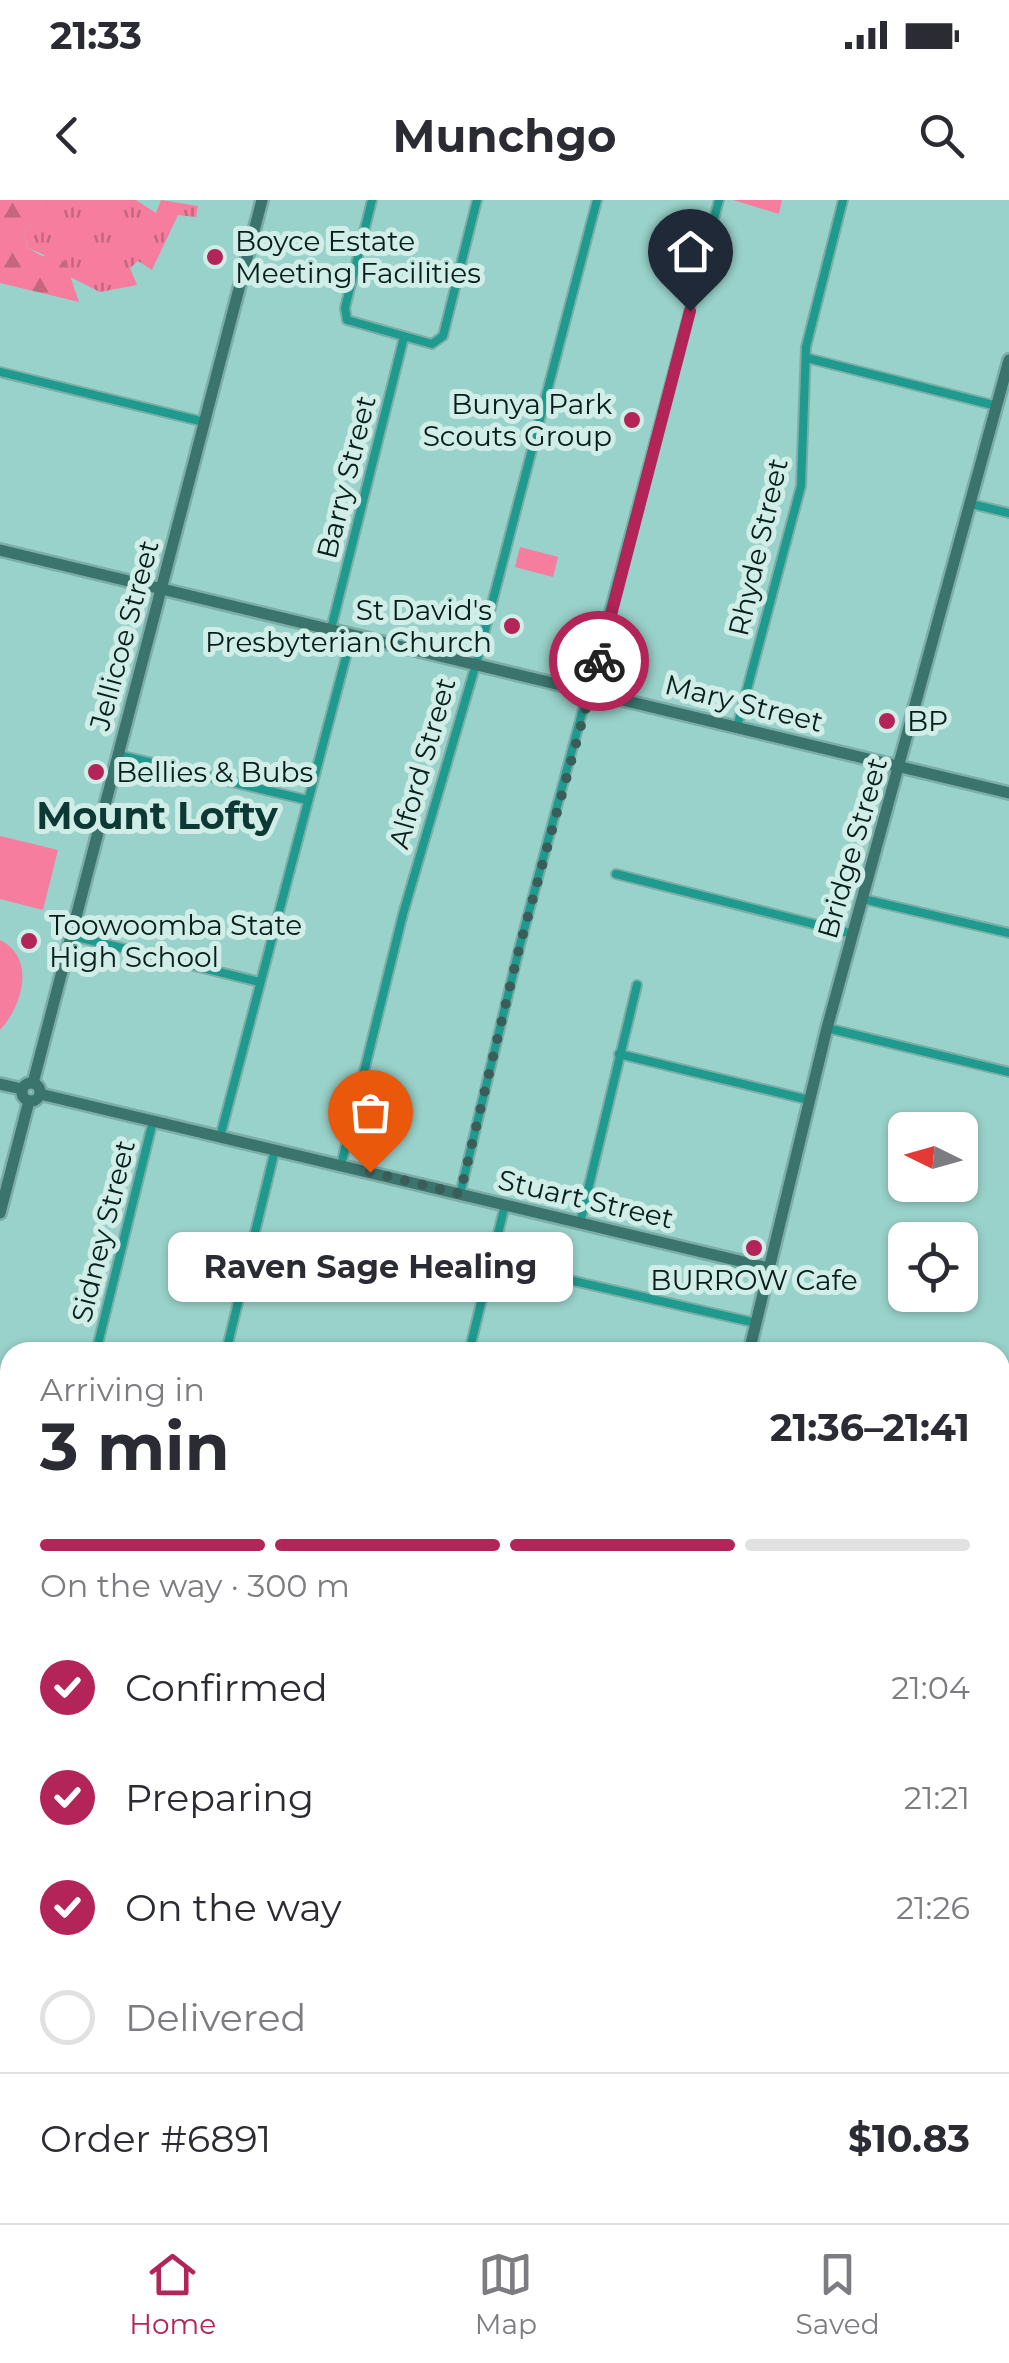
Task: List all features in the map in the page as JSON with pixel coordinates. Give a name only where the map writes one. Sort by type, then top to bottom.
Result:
[{"type":"street","name":"Jellicoe Street","points":[[0,1213],[262,200]]},
{"type":"street","points":[[372,200],[346,316],[354,325],[432,344],[443,336],[477,200]]},
{"type":"street","name":"Alford Street","points":[[341,1166],[404,914],[598,200]]},
{"type":"street","points":[[460,1194],[520,945],[592,691],[719,200]]},
{"type":"street","name":"Rhyde Street","points":[[737,726],[802,479],[808,338],[843,200]]},
{"type":"street","name":"Barry Street","points":[[331,628],[404,337]]},
{"type":"street","points":[[807,358],[998,406]]},
{"type":"street","name":"Bridge Street","points":[[753,1342],[827,1028],[1009,360]]},
{"type":"street","points":[[0,372],[204,422]]},
{"type":"street","points":[[971,504],[1009,513]]},
{"type":"street","name":"Mary Street","points":[[0,550],[1009,793]]},
{"type":"street","points":[[220,1137],[352,634]]},
{"type":"street","points":[[119,755],[308,800]]},
{"type":"street","points":[[616,874],[853,934]]},
{"type":"street","points":[[863,899],[1009,933]]},
{"type":"street","points":[[72,936],[260,982]]},
{"type":"street","points":[[580,1223],[636,986]]},
{"type":"street","points":[[827,1028],[1009,1072]]},
{"type":"street","points":[[620,1054],[809,1100]]},
{"type":"street","name":"Stuart Street","points":[[0,1084],[769,1268]]},
{"type":"street","name":"Sidney Street","points":[[98,1342],[153,1120]]},
{"type":"street","points":[[228,1342],[274,1150]]},
{"type":"street","points":[[471,1342],[505,1205]]},
{"type":"street","points":[[491,1262],[756,1323]]},
{"type":"green space","points":[[0,200],[42,200],[41,207],[55,218],[53,226],[38,222],[23,230],[28,248],[42,256],[56,253],[66,264],[79,302],[0,283]]},
{"type":"green space","points":[[42,200],[136,200],[156,213],[161,200],[198,206],[196,217],[178,215],[152,270],[138,261],[130,268],[137,285],[100,292],[70,277],[66,264],[28,248],[23,230],[38,222]]},
{"type":"green space","points":[[733,200],[782,200],[779,214]]},
{"type":"green space","points":[[520,547],[558,557],[553,577],[515,567]]},
{"type":"green space","points":[[0,836],[58,850],[43,910],[0,899]]},
{"type":"green space","points":[[0,940],[18,958],[22,982],[15,1008],[0,1030]]},
{"type":"way so far","points":[[370,1172],[460,1194],[520,945],[599,661]]},
{"type":"place","name":"Boyce Estate Meeting Facilities","points":[[215,257]]},
{"type":"place","name":"Bunya Park Scouts Group","points":[[632,420]]},
{"type":"place","name":"St David's Presbyterian Church","points":[[512,626]]},
{"type":"place","name":"BP","points":[[887,721]]},
{"type":"place","name":"Bellies & Bubs","points":[[96,772]]},
{"type":"place","name":"Toowoomba State High School","points":[[29,941]]},
{"type":"place","name":"Raven Sage Healing","points":[[370,1172]]},
{"type":"place","name":"BURROW Cafe","points":[[754,1248]]},
{"type":"district","name":"Mount Lofty","points":[[157,816]]},
{"type":"route","points":[[599,661],[690,311]]}]
